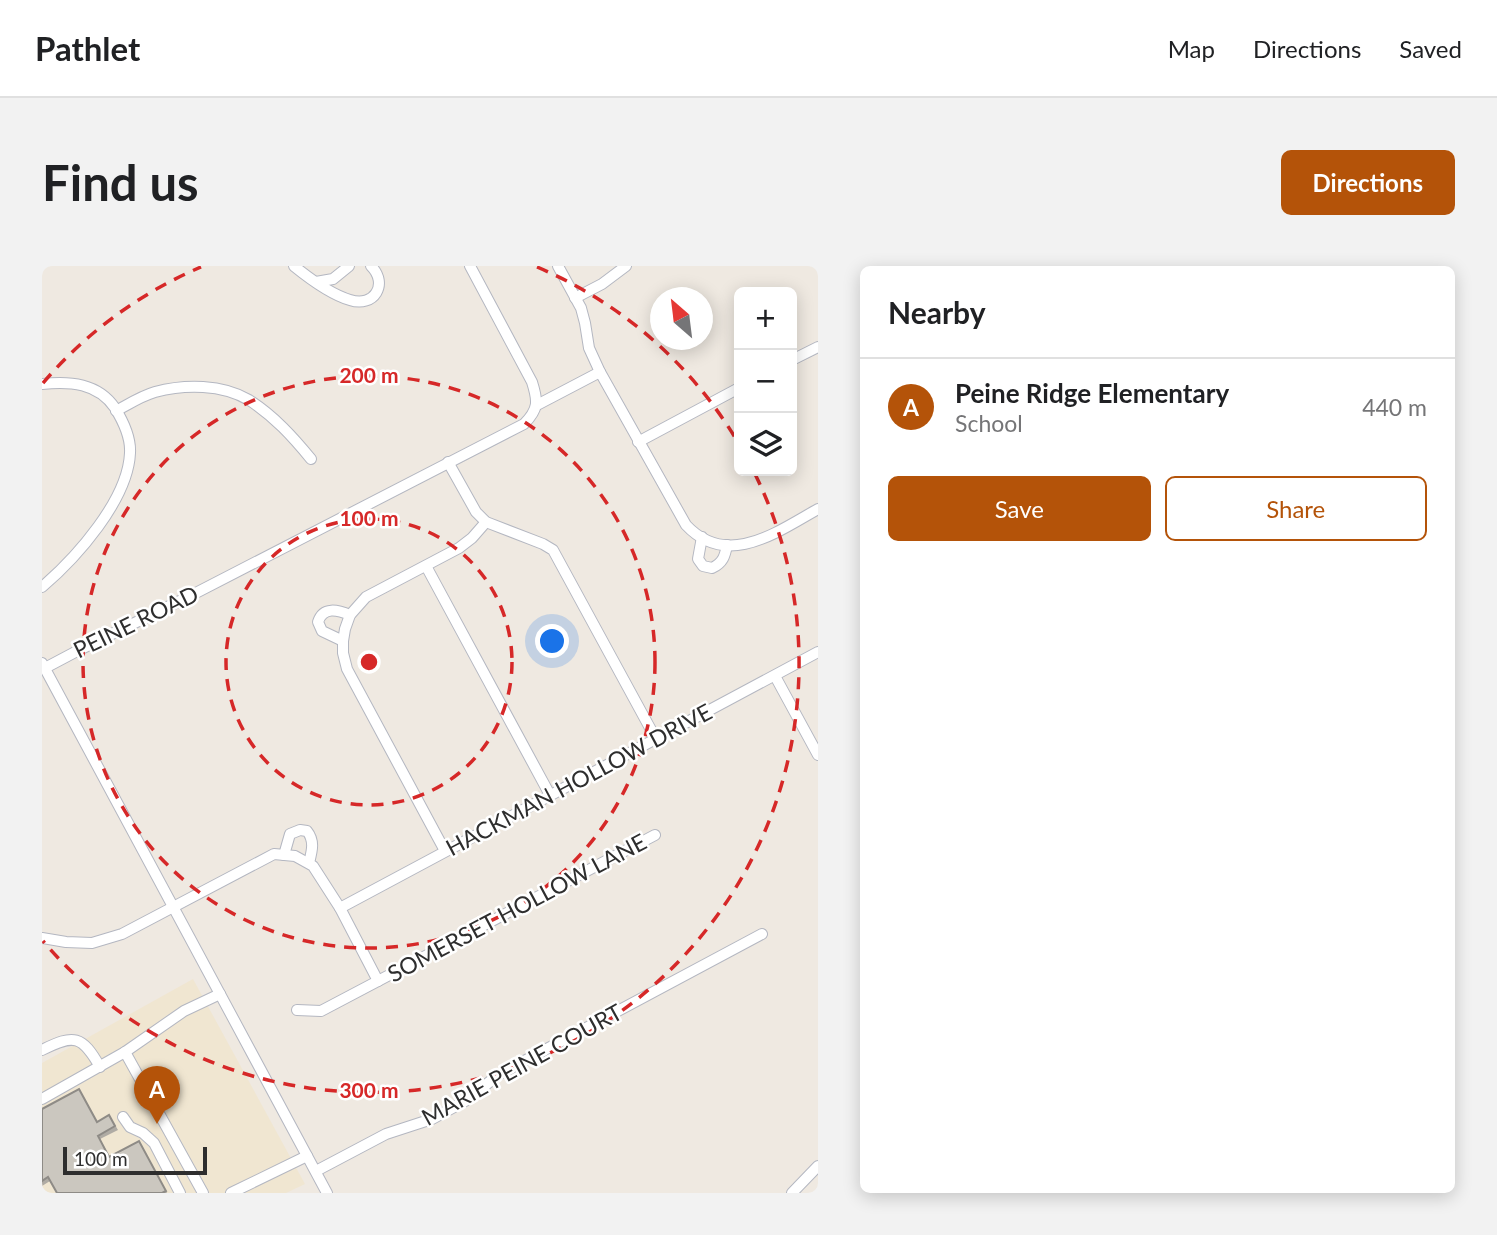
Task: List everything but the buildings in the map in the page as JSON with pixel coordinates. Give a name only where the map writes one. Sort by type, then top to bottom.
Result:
[{"type":"street","points":[[294,266],[316,282],[351,301],[361,302],[374,296],[379,285],[377,274],[371,266]]},
{"type":"street","points":[[316,282],[333,279],[349,266]]},
{"type":"street","points":[[470,266],[528,371],[537,405]]},
{"type":"street","points":[[558,266],[583,315],[592,358],[686,525],[694,534],[716,544],[739,545],[763,540],[818,509]]},
{"type":"street","points":[[575,298],[626,266]]},
{"type":"street","points":[[797,357],[818,346]]},
{"type":"street","name":"PEINE ROAD","points":[[327,1193],[44,666],[201,591],[524,424],[537,405],[600,372]]},
{"type":"street","points":[[42,384],[60,382],[85,385],[101,392],[117,411],[128,435],[130,452],[128,468],[113,504],[76,554],[42,587]]},
{"type":"street","points":[[117,411],[156,392],[204,387],[225,391],[247,399],[269,415],[312,459]]},
{"type":"street","points":[[638,442],[734,391]]},
{"type":"street","points":[[448,462],[476,512],[486,522],[553,550],[656,739]]},
{"type":"street","points":[[444,851],[347,669],[343,641],[350,615],[366,597],[466,543],[486,522]]},
{"type":"street","points":[[702,537],[698,559],[703,566],[712,568],[719,565],[727,545]]},
{"type":"street","points":[[426,566],[550,794]]},
{"type":"street","points":[[343,641],[322,631],[318,622],[324,612],[334,610],[350,615]]},
{"type":"street","name":"HACKMAN HOLLOW DRIVE","points":[[340,908],[818,652]]},
{"type":"street","points":[[775,676],[818,755]]},
{"type":"street","points":[[284,855],[290,834],[300,830],[307,831],[313,837],[309,863]]},
{"type":"street","name":"SOMERSET HOLLOW LANE","points":[[297,1010],[321,1011],[655,835]]},
{"type":"street","points":[[42,938],[92,943],[122,934],[274,854],[295,856],[313,866],[340,908],[378,981]]},
{"type":"street","name":"MARIE PEINE COURT","points":[[316,1171],[386,1135],[432,1119],[467,1100],[498,1075],[762,934]]},
{"type":"street","points":[[42,1099],[125,1052],[184,1011],[220,994]]},
{"type":"street","points":[[42,1050],[62,1040],[72,1039],[81,1042],[92,1052],[100,1067]]},
{"type":"street","points":[[125,1052],[203,1193]]},
{"type":"street","points":[[123,1117],[130,1127],[143,1133],[154,1143],[180,1193]]},
{"type":"street","points":[[230,1193],[307,1156]]},
{"type":"street","points":[[792,1193],[818,1166]]},
{"type":"shaded area","points":[[193,979],[305,1184],[286,1193],[42,1193],[42,1063]]},
{"type":"place","name":"Peine Ridge Elementary","points":[[157,1124]]}]
